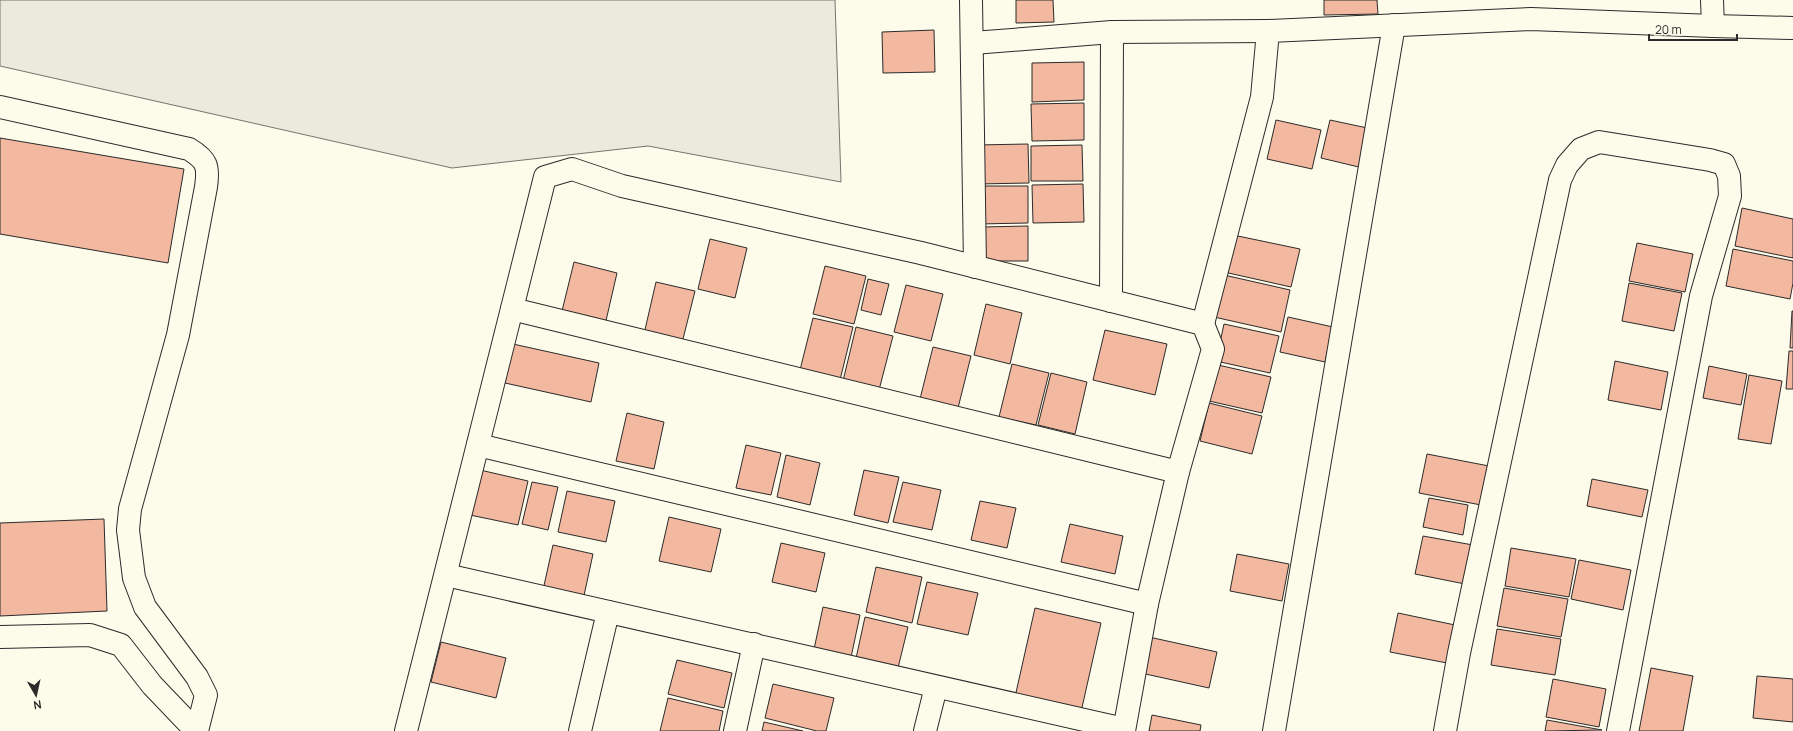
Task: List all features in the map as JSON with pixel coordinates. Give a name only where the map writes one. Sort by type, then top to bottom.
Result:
[{"type":"street","points":[[971,0],[973,43],[975,267]]},
{"type":"street","points":[[1712,0],[1713,26]]},
{"type":"street","points":[[973,43],[1112,32],[1268,31],[1531,19],[1793,28]]},
{"type":"street","points":[[1274,731],[1394,25]]},
{"type":"street","points":[[446,575],[754,644],[1124,730],[1147,604],[1178,472],[1213,349],[1203,324],[1262,97],[1268,31]]},
{"type":"street","points":[[1111,300],[1112,32]]},
{"type":"street","points":[[0,106],[189,149],[205,161],[208,172],[206,187],[178,335],[130,509],[128,530],[134,578],[145,607],[197,677],[206,695],[196,731]]},
{"type":"street","points":[[1445,731],[1459,652],[1560,180],[1567,165],[1581,149],[1599,142],[1710,160],[1724,164],[1729,176],[1730,196],[1701,296],[1618,731]]},
{"type":"street","points":[[406,731],[545,177],[572,169],[622,186],[975,267],[1203,324]]},
{"type":"street","points":[[512,309],[1178,472]]},
{"type":"street","points":[[478,445],[1147,604]]},
{"type":"street","points":[[580,731],[608,612]]},
{"type":"street","points":[[0,637],[90,635],[122,646],[152,684],[196,731]]},
{"type":"street","points":[[735,731],[754,644]]},
{"type":"street","points":[[925,731],[936,687]]},
{"type":"shaded area","points":[[0,0],[835,0],[841,182],[648,146],[452,168],[0,66]]},
{"type":"building","points":[[1016,0],[1053,0],[1054,22],[1016,23]]},
{"type":"building","points":[[1324,0],[1377,0],[1378,14],[1324,15]]},
{"type":"building","points":[[934,30],[935,72],[883,73],[882,32]]},
{"type":"building","points":[[1084,62],[1084,100],[1032,102],[1032,63]]},
{"type":"building","points":[[1084,103],[1084,140],[1032,141],[1031,104]]},
{"type":"building","points":[[1276,120],[1321,130],[1312,169],[1267,159]]},
{"type":"building","points":[[1330,120],[1372,129],[1363,168],[1321,158]]},
{"type":"building","points":[[0,138],[184,169],[168,263],[0,234]]},
{"type":"building","points":[[1028,144],[1029,183],[977,184],[976,145]]},
{"type":"building","points":[[1082,145],[1083,181],[1031,181],[1031,146]]},
{"type":"building","points":[[1083,184],[1084,222],[1033,223],[1032,185]]},
{"type":"building","points":[[977,186],[1028,186],[1028,223],[978,224]]},
{"type":"building","points":[[1742,208],[1793,219],[1793,258],[1735,246]]},
{"type":"building","points":[[1028,226],[1028,261],[983,261],[982,227]]},
{"type":"building","points":[[1233,235],[1300,249],[1291,287],[1224,272]]},
{"type":"building","points":[[710,239],[747,248],[735,298],[698,289]]},
{"type":"building","points":[[1637,243],[1693,254],[1685,292],[1629,281]]},
{"type":"building","points":[[1733,249],[1793,261],[1793,283],[1790,299],[1726,286]]},
{"type":"building","points":[[574,262],[617,273],[605,325],[561,315]]},
{"type":"building","points":[[825,266],[866,276],[854,324],[813,314]]},
{"type":"building","points":[[1224,275],[1290,290],[1281,332],[1214,317]]},
{"type":"building","points":[[868,279],[889,284],[881,315],[861,310]]},
{"type":"building","points":[[656,282],[695,291],[682,343],[644,334]]},
{"type":"building","points":[[1629,283],[1682,293],[1674,331],[1622,321]]},
{"type":"building","points":[[906,285],[943,294],[931,341],[894,332]]},
{"type":"building","points":[[986,304],[1022,313],[1010,364],[974,355]]},
{"type":"building","points":[[1792,311],[1793,348],[1790,348]]},
{"type":"building","points":[[1288,317],[1333,327],[1325,362],[1280,352]]},
{"type":"building","points":[[813,318],[853,327],[840,380],[800,370]]},
{"type":"building","points":[[1224,324],[1279,336],[1270,373],[1216,361]]},
{"type":"building","points":[[856,327],[893,336],[879,390],[843,381]]},
{"type":"building","points":[[1105,330],[1167,344],[1155,395],[1093,380]]},
{"type":"building","points":[[513,344],[599,363],[591,402],[505,383]]},
{"type":"building","points":[[933,347],[971,356],[958,408],[920,399]]},
{"type":"building","points":[[1789,351],[1793,351],[1793,389],[1786,389]]},
{"type":"building","points":[[1615,361],[1668,372],[1661,410],[1608,400]]},
{"type":"building","points":[[1012,364],[1049,373],[1036,425],[999,417]]},
{"type":"building","points":[[1218,365],[1271,377],[1262,413],[1209,401]]},
{"type":"building","points":[[1709,366],[1747,374],[1741,405],[1703,398]]},
{"type":"building","points":[[1051,373],[1087,382],[1075,434],[1038,425]]},
{"type":"building","points":[[1749,375],[1782,381],[1771,444],[1738,439]]},
{"type":"building","points":[[1209,403],[1262,416],[1252,454],[1200,441]]},
{"type":"building","points":[[627,413],[664,422],[654,469],[616,461]]},
{"type":"building","points":[[746,445],[781,453],[771,495],[736,488]]},
{"type":"building","points":[[1427,454],[1489,466],[1481,505],[1419,493]]},
{"type":"building","points":[[786,455],[820,463],[810,505],[777,497]]},
{"type":"building","points":[[480,470],[528,481],[518,525],[470,515]]},
{"type":"building","points":[[864,470],[899,477],[888,523],[854,515]]},
{"type":"building","points":[[1592,479],[1648,490],[1642,517],[1587,506]]},
{"type":"building","points":[[532,482],[558,487],[548,530],[522,524]]},
{"type":"building","points":[[903,482],[941,490],[932,530],[893,522]]},
{"type":"building","points":[[567,491],[615,501],[606,542],[558,532]]},
{"type":"building","points":[[1429,498],[1468,505],[1463,535],[1423,527]]},
{"type":"building","points":[[980,501],[1016,508],[1007,548],[971,540]]},
{"type":"building","points":[[669,517],[721,529],[711,572],[659,561]]},
{"type":"building","points":[[104,519],[107,611],[0,616],[0,523]]},
{"type":"building","points":[[1070,524],[1123,536],[1115,574],[1061,562]]},
{"type":"building","points":[[1423,536],[1473,545],[1465,584],[1415,574]]},
{"type":"building","points":[[781,543],[825,553],[816,592],[772,582]]},
{"type":"building","points":[[553,545],[593,554],[583,600],[543,590]]},
{"type":"building","points":[[1511,548],[1576,559],[1569,597],[1505,586]]},
{"type":"building","points":[[1237,554],[1289,564],[1282,601],[1230,591]]},
{"type":"building","points":[[1579,560],[1631,570],[1623,610],[1571,599]]},
{"type":"building","points":[[876,567],[922,577],[912,623],[866,612]]},
{"type":"building","points":[[927,582],[978,593],[968,635],[917,624]]},
{"type":"building","points":[[1504,588],[1568,599],[1561,637],[1497,626]]},
{"type":"building","points":[[823,607],[860,615],[850,662],[813,654]]},
{"type":"building","points":[[1035,608],[1101,623],[1081,712],[1015,697]]},
{"type":"building","points":[[1398,613],[1455,625],[1447,663],[1390,652]]},
{"type":"building","points":[[865,617],[908,627],[897,672],[855,663]]},
{"type":"building","points":[[1497,629],[1561,639],[1555,675],[1491,665]]},
{"type":"building","points":[[1149,637],[1217,652],[1209,688],[1141,673]]},
{"type":"building","points":[[441,642],[506,658],[496,698],[431,682]]},
{"type":"building","points":[[677,660],[732,673],[724,708],[668,694]]},
{"type":"building","points":[[1651,668],[1693,676],[1683,731],[1639,731]]},
{"type":"building","points":[[1757,676],[1793,679],[1793,722],[1753,718]]},
{"type":"building","points":[[1553,679],[1606,689],[1599,727],[1546,717]]},
{"type":"building","points":[[773,684],[834,698],[826,731],[817,731],[765,718]]},
{"type":"building","points":[[668,698],[723,711],[719,731],[660,731]]},
{"type":"building","points":[[1152,715],[1201,725],[1200,731],[1149,731]]},
{"type":"building","points":[[1547,720],[1602,730],[1545,731]]},
{"type":"building","points":[[764,722],[803,731],[762,731]]}]
